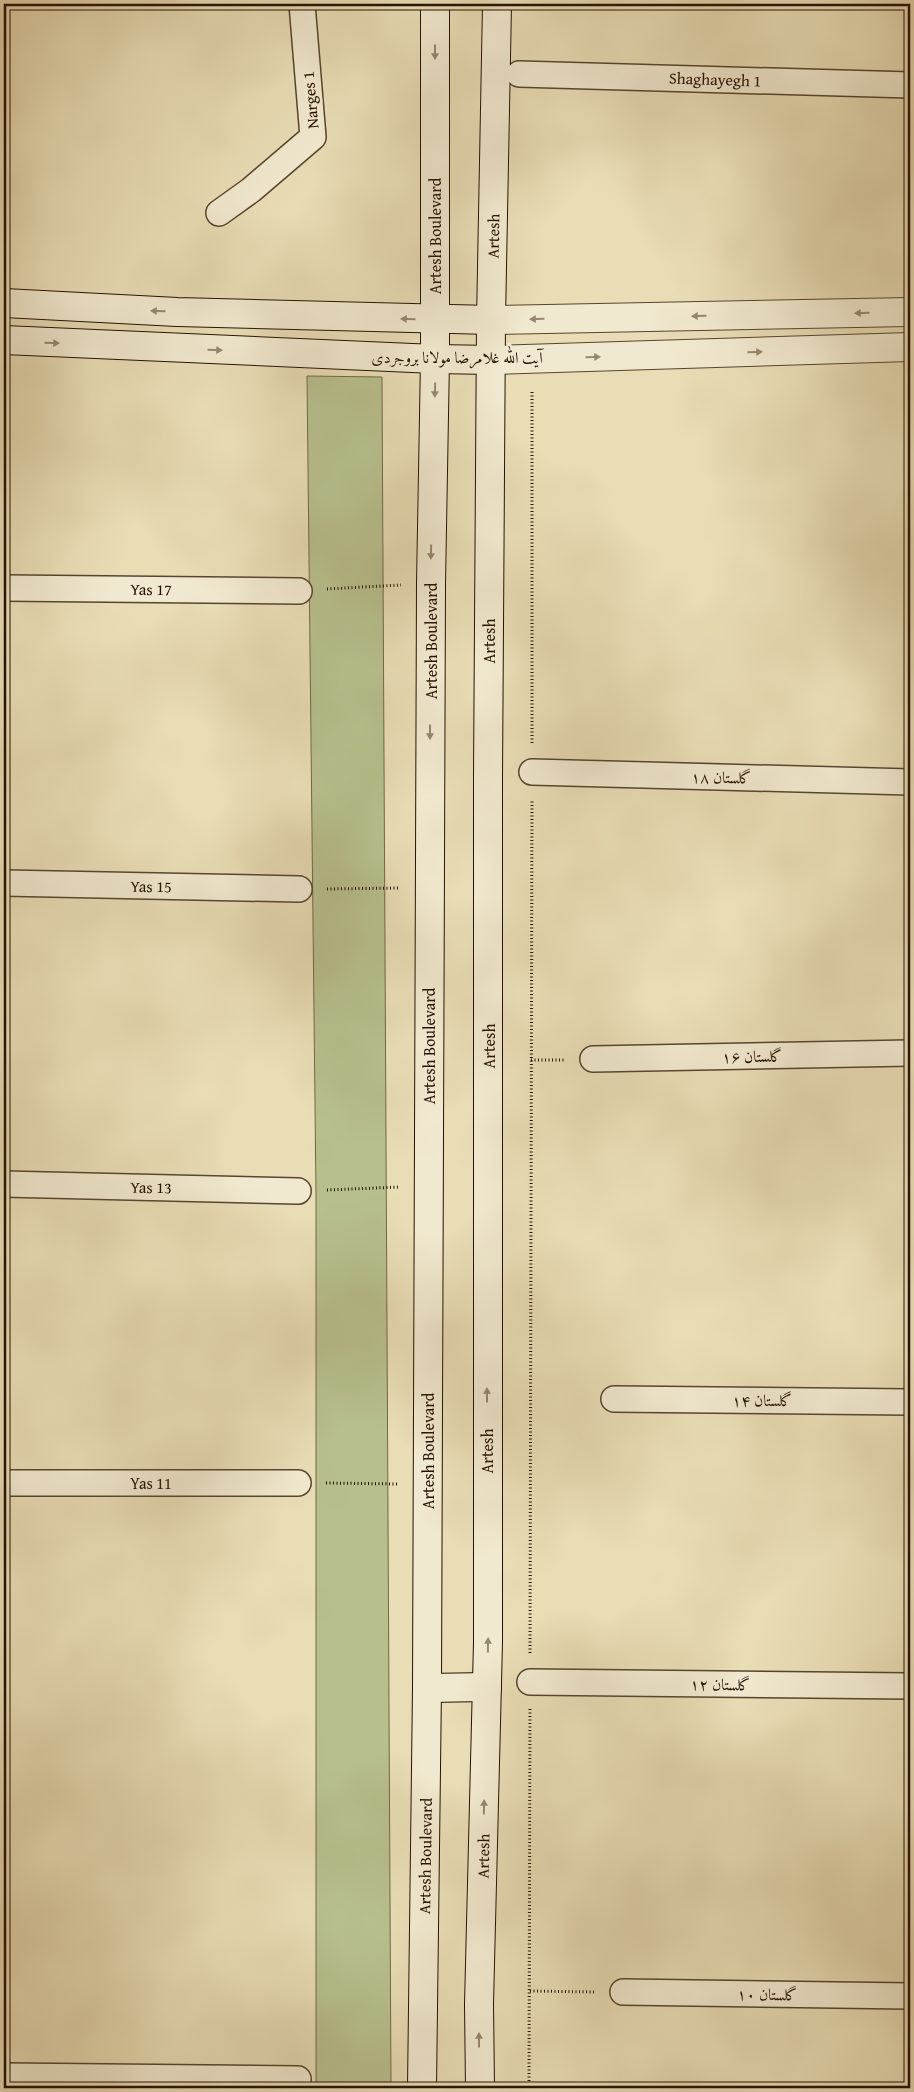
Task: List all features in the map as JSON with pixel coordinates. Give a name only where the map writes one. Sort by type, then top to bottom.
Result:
[{"type":"main road","name":"Artesh Boulevard","points":[[422,2088],[427,1688],[431,584],[435,359],[435,4]]},
{"type":"main road","name":"Artesh","points":[[480,2088],[479,2004],[487,1687],[488,768],[491,320],[497,4]]},
{"type":"main road","points":[[4,303],[167,312],[435,320],[910,312]]},
{"type":"main road","name":"آیت الله غلامرضا مولانا بروجردی","points":[[4,340],[492,360],[910,347]]},
{"type":"main road","points":[[427,1688],[487,1687]]},
{"type":"street","name":"Narges 1","points":[[219,212],[251,190],[312,137],[302,4]]},
{"type":"street","name":"Shaghayegh 1","points":[[519,74],[910,85]]},
{"type":"street","name":"Yas 17","points":[[4,588],[299,591]]},
{"type":"street","name":"گلستان ۱۸","points":[[532,772],[910,782]]},
{"type":"street","name":"Yas 15","points":[[4,883],[298,889]]},
{"type":"street","name":"گلستان ۱۶","points":[[593,1059],[910,1053]]},
{"type":"street","name":"Yas 13","points":[[4,1184],[298,1191]]},
{"type":"street","name":"گلستان ۱۴","points":[[614,1399],[910,1402]]},
{"type":"street","name":"Yas 11","points":[[4,1483],[298,1483]]},
{"type":"street","name":"گلستان ۱۲","points":[[530,1682],[910,1686]]},
{"type":"street","name":"گلستان ۱۰","points":[[623,1992],[910,1996]]},
{"type":"street","points":[[4,2076],[298,2078]]},
{"type":"path","points":[[492,360],[534,391],[530,1991],[528,2088]]},
{"type":"path","points":[[299,591],[431,584]]},
{"type":"path","points":[[298,889],[430,888]]},
{"type":"path","points":[[532,1060],[593,1059]]},
{"type":"path","points":[[298,1191],[429,1186]]},
{"type":"path","points":[[298,1483],[428,1484]]},
{"type":"path","points":[[530,1991],[623,1992]]},
{"type":"green space","points":[[307,376],[382,377],[391,2088],[316,2088],[316,1195]]}]
